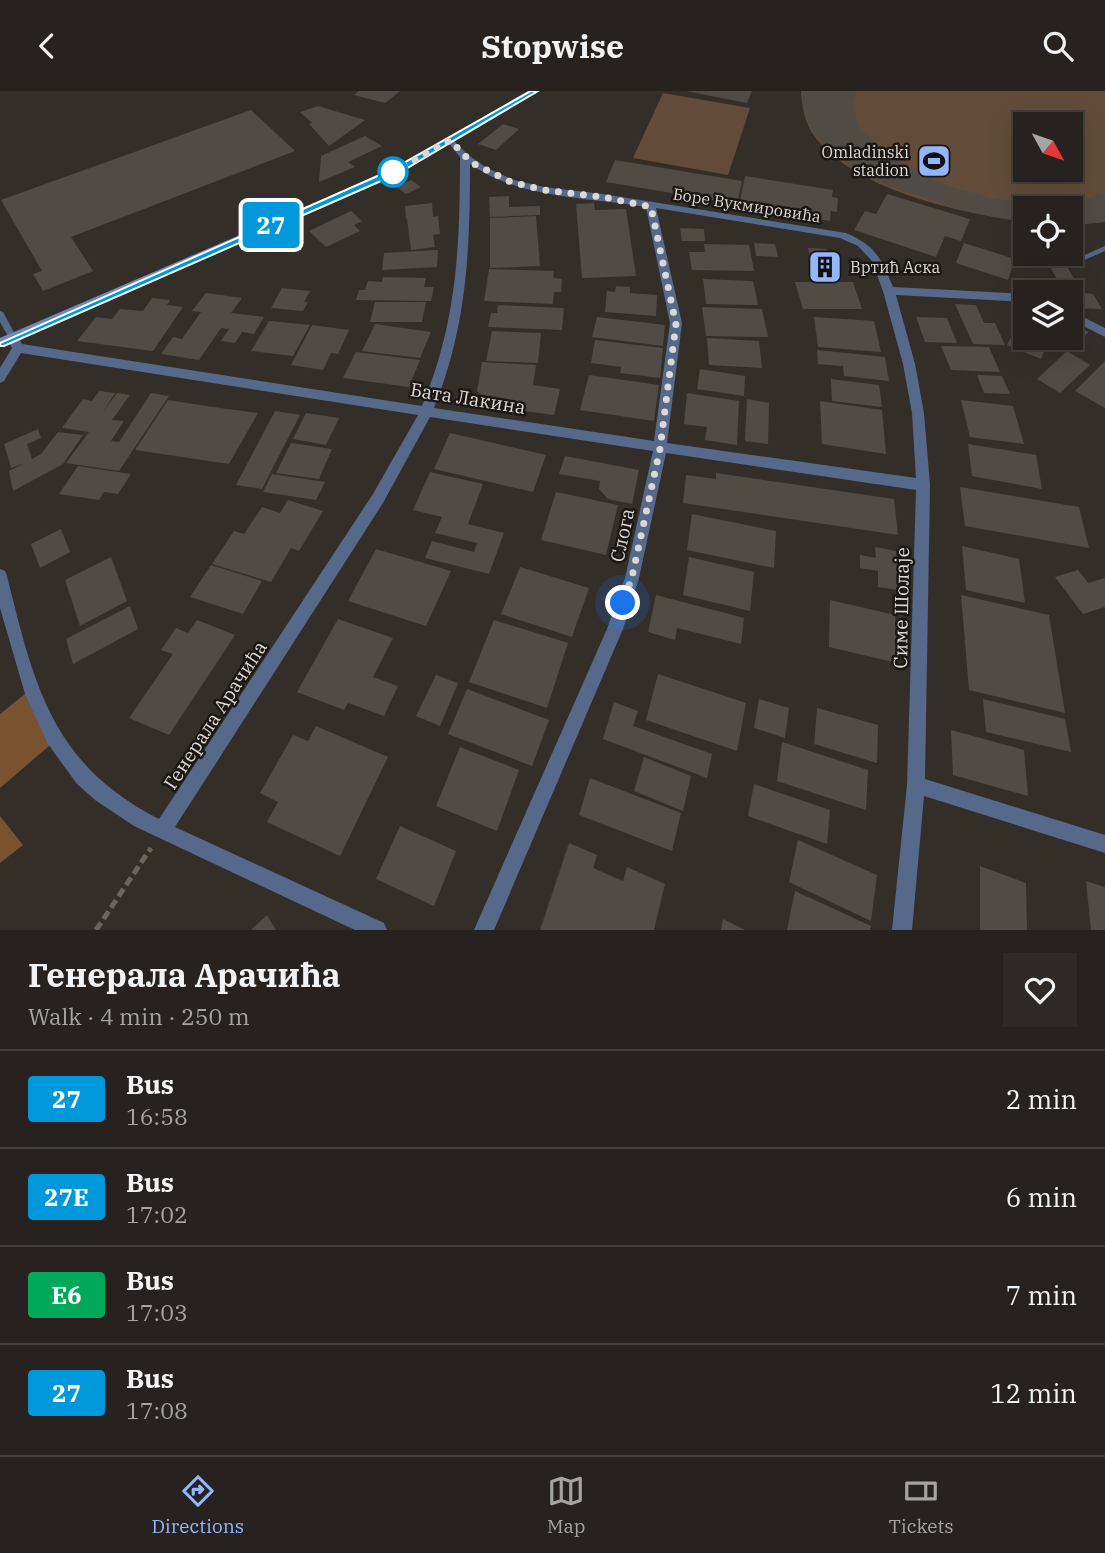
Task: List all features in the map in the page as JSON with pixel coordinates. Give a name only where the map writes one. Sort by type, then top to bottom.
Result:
[{"type":"main road","points":[[10,343],[394,172],[534,91]]},
{"type":"street","name":"Боре Вукмировића","points":[[450,140],[465,157],[484,170],[521,185],[852,239],[872,251],[889,291]]},
{"type":"street","name":"Генерала Арачића","points":[[163,830],[387,484],[427,410],[447,353],[461,295],[465,258],[465,157]]},
{"type":"street","name":"Слога","points":[[484,930],[615,629],[632,577],[660,449],[676,324],[651,207]]},
{"type":"street","points":[[889,291],[1013,297]]},
{"type":"street","name":"Симе Шолаје","points":[[889,291],[916,401],[923,485],[916,785],[902,930]]},
{"type":"street","points":[[1083,321],[1105,333]]},
{"type":"street","points":[[0,378],[10,343]]},
{"type":"street","name":"Бата Лакина","points":[[10,343],[660,449],[923,485]]},
{"type":"street","points":[[0,576],[30,690],[55,741],[94,790],[122,810],[377,930]]},
{"type":"street","points":[[916,785],[1105,844]]},
{"type":"lane","points":[[1083,258],[1105,248]]},
{"type":"lane","points":[[0,314],[10,343]]},
{"type":"path","points":[[96,930],[163,830]]},
{"type":"shaded area","name":"Omladinski stadion","points":[[801,91],[1105,91],[1105,222],[1083,224],[1083,196],[1013,196],[1013,220],[971,213],[912,196],[856,172],[833,156],[815,137],[803,109]]},
{"type":"shaded area","points":[[663,93],[750,108],[728,175],[633,158]]},
{"type":"shaded area","points":[[30,690],[55,741],[0,788],[0,714]]},
{"type":"shaded area","points":[[0,816],[23,845],[0,863]]},
{"type":"building","points":[[359,91],[400,91],[385,103],[354,95]]},
{"type":"building","points":[[686,91],[752,91],[747,103]]},
{"type":"building","points":[[801,91],[857,91],[852,103],[859,127],[883,151],[917,173],[949,186],[1013,201],[1013,220],[962,210],[889,186],[855,170],[815,136],[805,116]]},
{"type":"building","points":[[318,106],[365,120],[329,146],[300,112]]},
{"type":"building","points":[[251,110],[295,151],[71,237],[93,271],[43,291],[33,274],[42,271],[1,200]]},
{"type":"building","points":[[503,124],[519,129],[496,150],[478,144]]},
{"type":"building","points":[[365,136],[382,146],[348,162],[355,167],[319,182],[321,156]]},
{"type":"building","points":[[615,160],[742,181],[737,204],[606,182]]},
{"type":"building","points":[[745,176],[833,190],[832,197],[838,198],[837,212],[831,211],[830,221],[739,206]]},
{"type":"building","points":[[411,180],[421,187],[406,194],[397,187]]},
{"type":"building","points":[[1105,193],[1105,222],[1083,224],[1083,200]]},
{"type":"building","points":[[887,194],[970,219],[961,241],[945,236],[936,257],[854,230],[865,211],[876,214]]},
{"type":"building","points":[[509,196],[509,207],[540,206],[540,215],[490,217],[489,197]]},
{"type":"building","points":[[432,203],[433,217],[438,216],[440,234],[433,235],[435,247],[411,250],[407,219],[415,218],[406,219],[405,206]]},
{"type":"building","points":[[594,203],[595,210],[626,209],[636,276],[582,278],[576,204]]},
{"type":"building","points":[[351,211],[362,221],[354,225],[360,231],[326,247],[309,231]]},
{"type":"building","points":[[536,216],[540,266],[490,268],[490,218]]},
{"type":"building","points":[[680,228],[704,229],[705,241],[682,241]]},
{"type":"building","points":[[754,243],[775,244],[778,257],[756,256]]},
{"type":"building","points":[[964,243],[1013,258],[1008,280],[956,263]]},
{"type":"building","points":[[704,244],[749,245],[754,271],[692,270],[689,252],[705,252]]},
{"type":"building","name":"Вртић Аска","points":[[808,248],[827,249],[829,256],[836,257],[842,279],[814,277]]},
{"type":"building","points":[[438,250],[437,267],[382,270],[384,253]]},
{"type":"building","points":[[1050,266],[1067,266],[1075,280],[1057,280]]},
{"type":"building","points":[[489,269],[554,271],[553,278],[562,279],[561,292],[554,292],[553,304],[484,301]]},
{"type":"building","points":[[383,277],[426,278],[424,287],[434,287],[431,301],[356,300],[359,290],[365,290],[368,281],[382,282]]},
{"type":"building","points":[[703,279],[753,281],[758,305],[706,304]]},
{"type":"building","points":[[795,282],[853,282],[862,309],[803,309]]},
{"type":"building","points":[[616,286],[630,287],[630,293],[657,295],[656,316],[605,312],[607,291],[615,292]]},
{"type":"building","points":[[282,288],[310,291],[303,311],[271,308]]},
{"type":"building","points":[[206,293],[242,298],[231,313],[264,317],[254,334],[242,332],[235,343],[221,341],[229,329],[221,328],[199,360],[161,354],[173,337],[182,339],[201,312],[192,311]]},
{"type":"building","points":[[1083,293],[1093,294],[1102,309],[1083,308]]},
{"type":"building","points":[[152,298],[170,300],[167,305],[183,307],[153,351],[77,341],[96,317],[112,319],[120,309],[143,311]]},
{"type":"building","points":[[375,302],[426,302],[422,322],[370,322]]},
{"type":"building","points":[[955,304],[976,305],[984,323],[995,323],[1005,345],[973,344]]},
{"type":"building","points":[[498,305],[564,308],[562,330],[488,327],[491,313],[497,313]]},
{"type":"building","points":[[702,307],[762,309],[768,337],[706,336]]},
{"type":"building","points":[[597,317],[665,325],[663,346],[592,337]]},
{"type":"building","points":[[814,317],[874,321],[881,352],[818,347]]},
{"type":"building","points":[[916,317],[947,318],[957,343],[925,342]]},
{"type":"building","points":[[269,321],[310,325],[293,356],[251,351]]},
{"type":"building","points":[[375,324],[431,332],[420,358],[362,351]]},
{"type":"building","points":[[312,325],[349,330],[338,354],[331,353],[323,370],[291,365]]},
{"type":"building","points":[[492,331],[541,333],[538,363],[486,361]]},
{"type":"building","points":[[1013,333],[1013,347],[1007,345]]},
{"type":"building","points":[[707,338],[759,341],[762,368],[709,365]]},
{"type":"building","points":[[595,340],[663,348],[660,378],[620,373],[621,367],[591,363]]},
{"type":"building","points":[[941,346],[989,347],[1000,372],[951,370]]},
{"type":"building","points":[[817,350],[885,357],[889,381],[844,376],[843,366],[818,364]]},
{"type":"building","points":[[1019,350],[1045,350],[1041,359]]},
{"type":"building","points":[[1067,351],[1090,365],[1060,393],[1037,379]]},
{"type":"building","points":[[356,352],[420,360],[409,387],[343,378]]},
{"type":"building","points":[[1105,361],[1105,408],[1075,391]]},
{"type":"building","points":[[482,362],[536,365],[533,385],[560,389],[554,415],[495,407],[477,391]]},
{"type":"building","points":[[700,369],[745,376],[744,396],[697,389]]},
{"type":"building","points":[[589,375],[659,385],[654,421],[580,410]]},
{"type":"building","points":[[977,375],[1002,376],[1010,394],[984,393]]},
{"type":"building","points":[[831,379],[879,385],[882,407],[832,401]]},
{"type":"building","points":[[99,391],[115,393],[103,412],[117,393],[130,395],[112,420],[124,421],[111,441],[119,442],[151,393],[169,396],[119,471],[66,463],[89,432],[62,428],[83,399],[92,401]]},
{"type":"building","points":[[687,393],[739,401],[737,445],[705,440],[707,427],[684,424]]},
{"type":"building","points":[[747,399],[769,403],[768,444],[745,441]]},
{"type":"building","points":[[168,400],[258,413],[229,464],[135,450]]},
{"type":"building","points":[[961,400],[1013,406],[1024,444],[970,437]]},
{"type":"building","points":[[820,401],[882,410],[886,454],[822,444]]},
{"type":"building","points":[[275,411],[300,415],[262,489],[236,485]]},
{"type":"building","points":[[306,413],[339,418],[326,445],[293,439]]},
{"type":"building","points":[[38,429],[41,438],[27,444],[32,459],[41,454],[58,432],[83,435],[63,464],[13,491],[9,471],[25,463],[11,468],[4,444]]},
{"type":"building","points":[[450,433],[546,455],[533,492],[434,469]]},
{"type":"building","points":[[291,443],[332,449],[319,479],[276,473]]},
{"type":"building","points":[[968,444],[1036,455],[1042,489],[972,476]]},
{"type":"building","points":[[565,456],[639,470],[632,504],[608,499],[599,489],[600,481],[559,474]]},
{"type":"building","points":[[78,466],[131,474],[118,494],[104,492],[99,500],[59,494]]},
{"type":"building","points":[[430,472],[483,484],[468,524],[504,533],[489,574],[425,558],[432,541],[474,552],[477,543],[435,533],[442,517],[413,510]]},
{"type":"building","points":[[716,473],[894,499],[898,535],[683,503],[686,475],[716,479]]},
{"type":"building","points":[[272,474],[325,482],[316,500],[263,492]]},
{"type":"building","points":[[960,487],[1079,507],[1089,548],[965,526]]},
{"type":"building","points":[[556,492],[618,505],[606,555],[541,540]]},
{"type":"building","points":[[288,500],[323,511],[299,551],[291,548],[271,582],[212,564],[234,531],[244,534],[262,507],[280,513]]},
{"type":"building","points":[[692,514],[776,531],[774,568],[687,550]]},
{"type":"building","points":[[61,529],[70,552],[40,568],[31,544]]},
{"type":"building","points":[[962,546],[1019,559],[1025,603],[966,590]]},
{"type":"building","points":[[875,547],[896,551],[898,590],[878,587],[878,571],[860,568],[860,555],[876,558]]},
{"type":"building","points":[[376,549],[451,571],[426,626],[348,601]]},
{"type":"building","points":[[111,557],[127,601],[80,626],[65,580]]},
{"type":"building","points":[[689,557],[754,572],[750,611],[683,595]]},
{"type":"building","points":[[211,565],[262,581],[243,614],[190,597]]},
{"type":"building","points":[[520,567],[589,588],[572,637],[501,614]]},
{"type":"building","points":[[1078,570],[1088,583],[1105,578],[1105,607],[1083,614],[1055,577]]},
{"type":"building","points":[[656,595],[744,618],[741,644],[677,628],[675,640],[648,632]]},
{"type":"building","points":[[961,595],[1049,615],[1065,713],[969,690]]},
{"type":"building","points":[[830,600],[895,615],[897,663],[829,647]]},
{"type":"building","points":[[130,606],[138,629],[73,664],[66,639]]},
{"type":"building","points":[[338,619],[393,638],[373,677],[398,686],[384,716],[348,703],[344,710],[297,692]]},
{"type":"building","points":[[197,620],[235,635],[169,735],[129,718],[173,654],[161,650],[176,628],[188,633]]},
{"type":"building","points":[[494,620],[568,643],[547,708],[469,682]]},
{"type":"building","points":[[658,674],[746,703],[737,751],[646,720]]},
{"type":"building","points":[[436,675],[458,683],[440,726],[416,716]]},
{"type":"building","points":[[467,689],[549,720],[532,766],[448,734]]},
{"type":"building","points":[[759,699],[789,708],[785,738],[754,728]]},
{"type":"building","points":[[983,699],[1065,719],[1071,752],[986,732]]},
{"type":"building","points":[[614,702],[638,711],[633,726],[712,754],[707,778],[603,739]]},
{"type":"building","points":[[817,708],[878,725],[877,763],[814,744]]},
{"type":"building","points":[[316,726],[388,757],[340,856],[267,822],[278,802],[260,793],[293,735],[308,741]]},
{"type":"building","points":[[951,730],[1024,750],[1028,796],[953,775]]},
{"type":"building","points":[[782,742],[868,770],[866,810],[777,781]]},
{"type":"building","points":[[460,747],[519,770],[497,831],[436,806]]},
{"type":"building","points":[[644,757],[691,776],[683,811],[634,791]]},
{"type":"building","points":[[590,778],[681,813],[672,851],[579,815]]},
{"type":"building","points":[[754,784],[830,810],[827,844],[748,816]]},
{"type":"building","points":[[400,826],[456,851],[434,906],[376,879]]},
{"type":"building","points":[[798,840],[877,875],[871,921],[789,882]]},
{"type":"building","points":[[569,843],[597,855],[593,868],[623,881],[627,867],[665,884],[654,930],[540,930]]},
{"type":"building","points":[[980,866],[1026,883],[1027,930],[980,930]]},
{"type":"building","points":[[1086,881],[1105,887],[1105,930],[1091,930]]},
{"type":"building","points":[[795,891],[871,926],[870,930],[787,930]]},
{"type":"building","points":[[267,915],[276,930],[251,930]]},
{"type":"building","points":[[723,919],[745,930],[721,930]]},
{"type":"bus line","name":"27","points":[[0,343],[394,172],[534,91]]},
{"type":"place","name":"Omladinski stadion","points":[[934,161]]},
{"type":"place","name":"Вртић Аска","points":[[825,267]]},
{"type":"route","points":[[393,172],[450,140],[472,163],[511,182],[651,207],[676,324],[660,449],[632,577],[623,603]]}]
